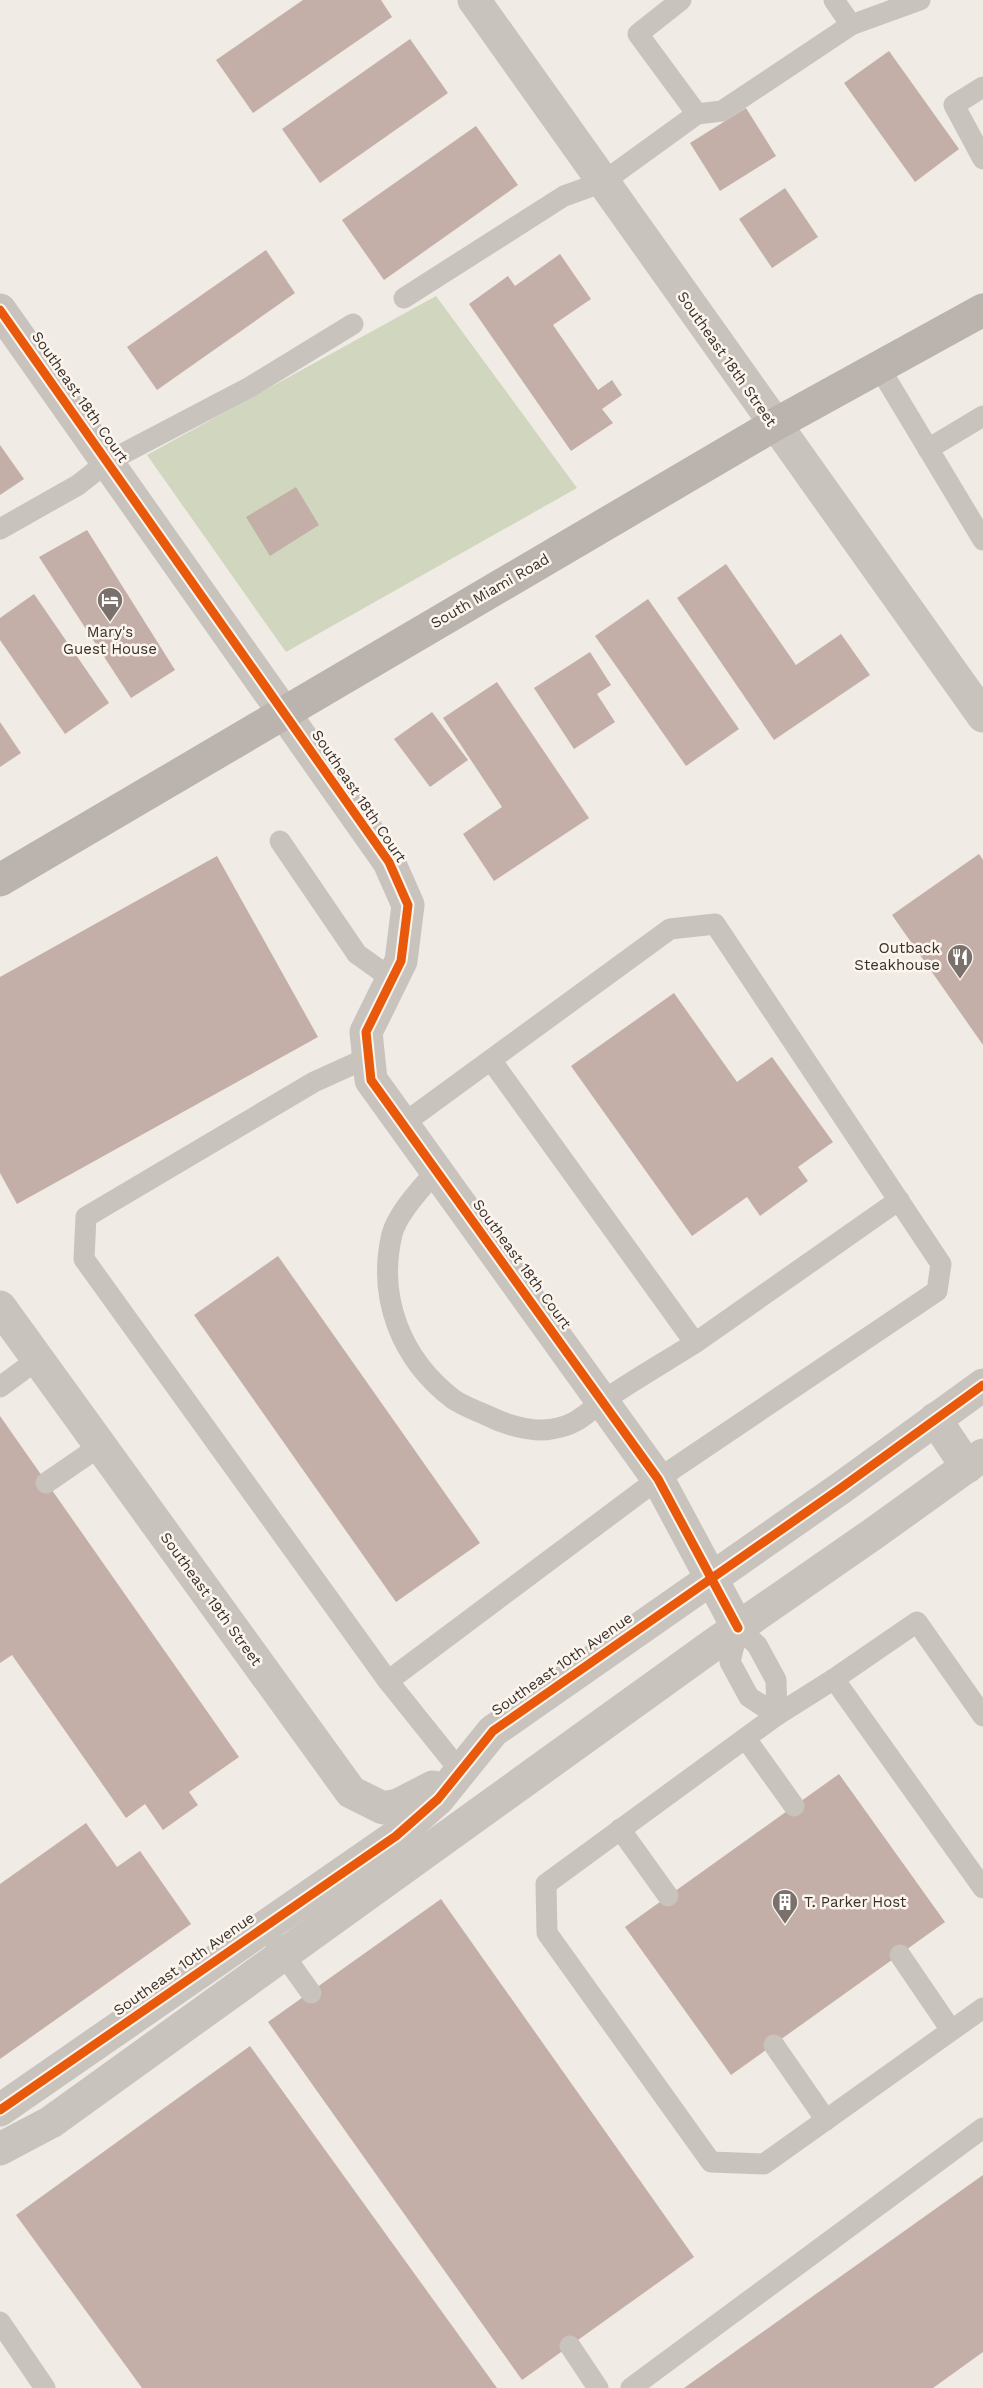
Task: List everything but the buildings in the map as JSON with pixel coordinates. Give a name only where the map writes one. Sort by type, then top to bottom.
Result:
[{"type":"street","name":"Southeast 18th Street","points":[[474,0],[983,716]]},
{"type":"street","name":"Southeast 18th Court","points":[[0,310],[389,862],[408,905],[400,961],[366,1032],[371,1080],[658,1479],[738,1628]]},
{"type":"street","name":"South Miami Road","points":[[0,879],[774,425],[983,310]]},
{"type":"street","name":"Southeast 19th Street","points":[[0,1307],[351,1792],[383,1808],[391,1807],[462,1772]]},
{"type":"street","name":"Southeast 10th Avenue","points":[[0,2110],[396,1836],[438,1799],[493,1731],[983,1385]]},
{"type":"street","points":[[0,2149],[51,2122],[738,1628],[975,1461],[935,1419]]},
{"type":"lane","points":[[681,0],[638,34],[697,114]]},
{"type":"lane","points":[[834,0],[851,25]]},
{"type":"lane","points":[[404,298],[564,196],[603,182],[697,114],[722,111],[851,25],[920,0]]},
{"type":"lane","points":[[983,87],[954,105],[983,159]]},
{"type":"lane","points":[[0,529],[78,485],[107,462],[250,387],[353,324]]},
{"type":"lane","points":[[879,367],[983,540]]},
{"type":"lane","points":[[928,449],[983,417]]},
{"type":"lane","points":[[280,841],[357,954],[392,979]]},
{"type":"lane","points":[[388,1681],[658,1479],[937,1291],[941,1264],[715,924],[670,929],[403,1124]]},
{"type":"lane","points":[[369,1057],[314,1083],[86,1217],[84,1259],[388,1681],[462,1772]]},
{"type":"lane","points":[[491,1060],[695,1343]]},
{"type":"lane","points":[[436,1171],[411,1200],[393,1231],[387,1263],[390,1303],[398,1331],[430,1379],[455,1401],[506,1425],[550,1430],[578,1422],[602,1402],[695,1343],[899,1200]]},
{"type":"lane","points":[[0,1387],[38,1359]]},
{"type":"lane","points":[[46,1483],[100,1446]]},
{"type":"lane","points":[[983,1716],[917,1622],[777,1715],[546,1884],[547,1934],[711,2162],[764,2164],[983,2008]]},
{"type":"lane","points":[[738,1628],[757,1645],[776,1680],[777,1715],[750,1697],[730,1662],[738,1628]]},
{"type":"lane","points":[[834,1679],[983,1888]]},
{"type":"lane","points":[[746,1738],[794,1806]]},
{"type":"lane","points":[[620,1829],[668,1896]]},
{"type":"lane","points":[[263,1927],[311,1993]]},
{"type":"lane","points":[[900,1955],[951,2030]]},
{"type":"lane","points":[[774,2045],[826,2120]]},
{"type":"lane","points":[[631,2388],[983,2128]]},
{"type":"lane","points":[[0,2322],[45,2388]]},
{"type":"lane","points":[[570,2346],[598,2388]]},
{"type":"green space","points":[[436,296],[577,488],[286,652],[147,455]]},
{"type":"cycle path","points":[[0,310],[389,862],[408,905],[401,961],[366,1032],[371,1080],[658,1479],[738,1628]]},
{"type":"cycle path","points":[[0,2110],[396,1836],[438,1799],[493,1731],[841,1488],[983,1385]]},
{"type":"place","name":"Mary's Guest House","points":[[110,623]]},
{"type":"place","name":"Outback Steakhouse","points":[[960,980]]},
{"type":"place","name":"T. Parker Host","points":[[785,1925]]}]
